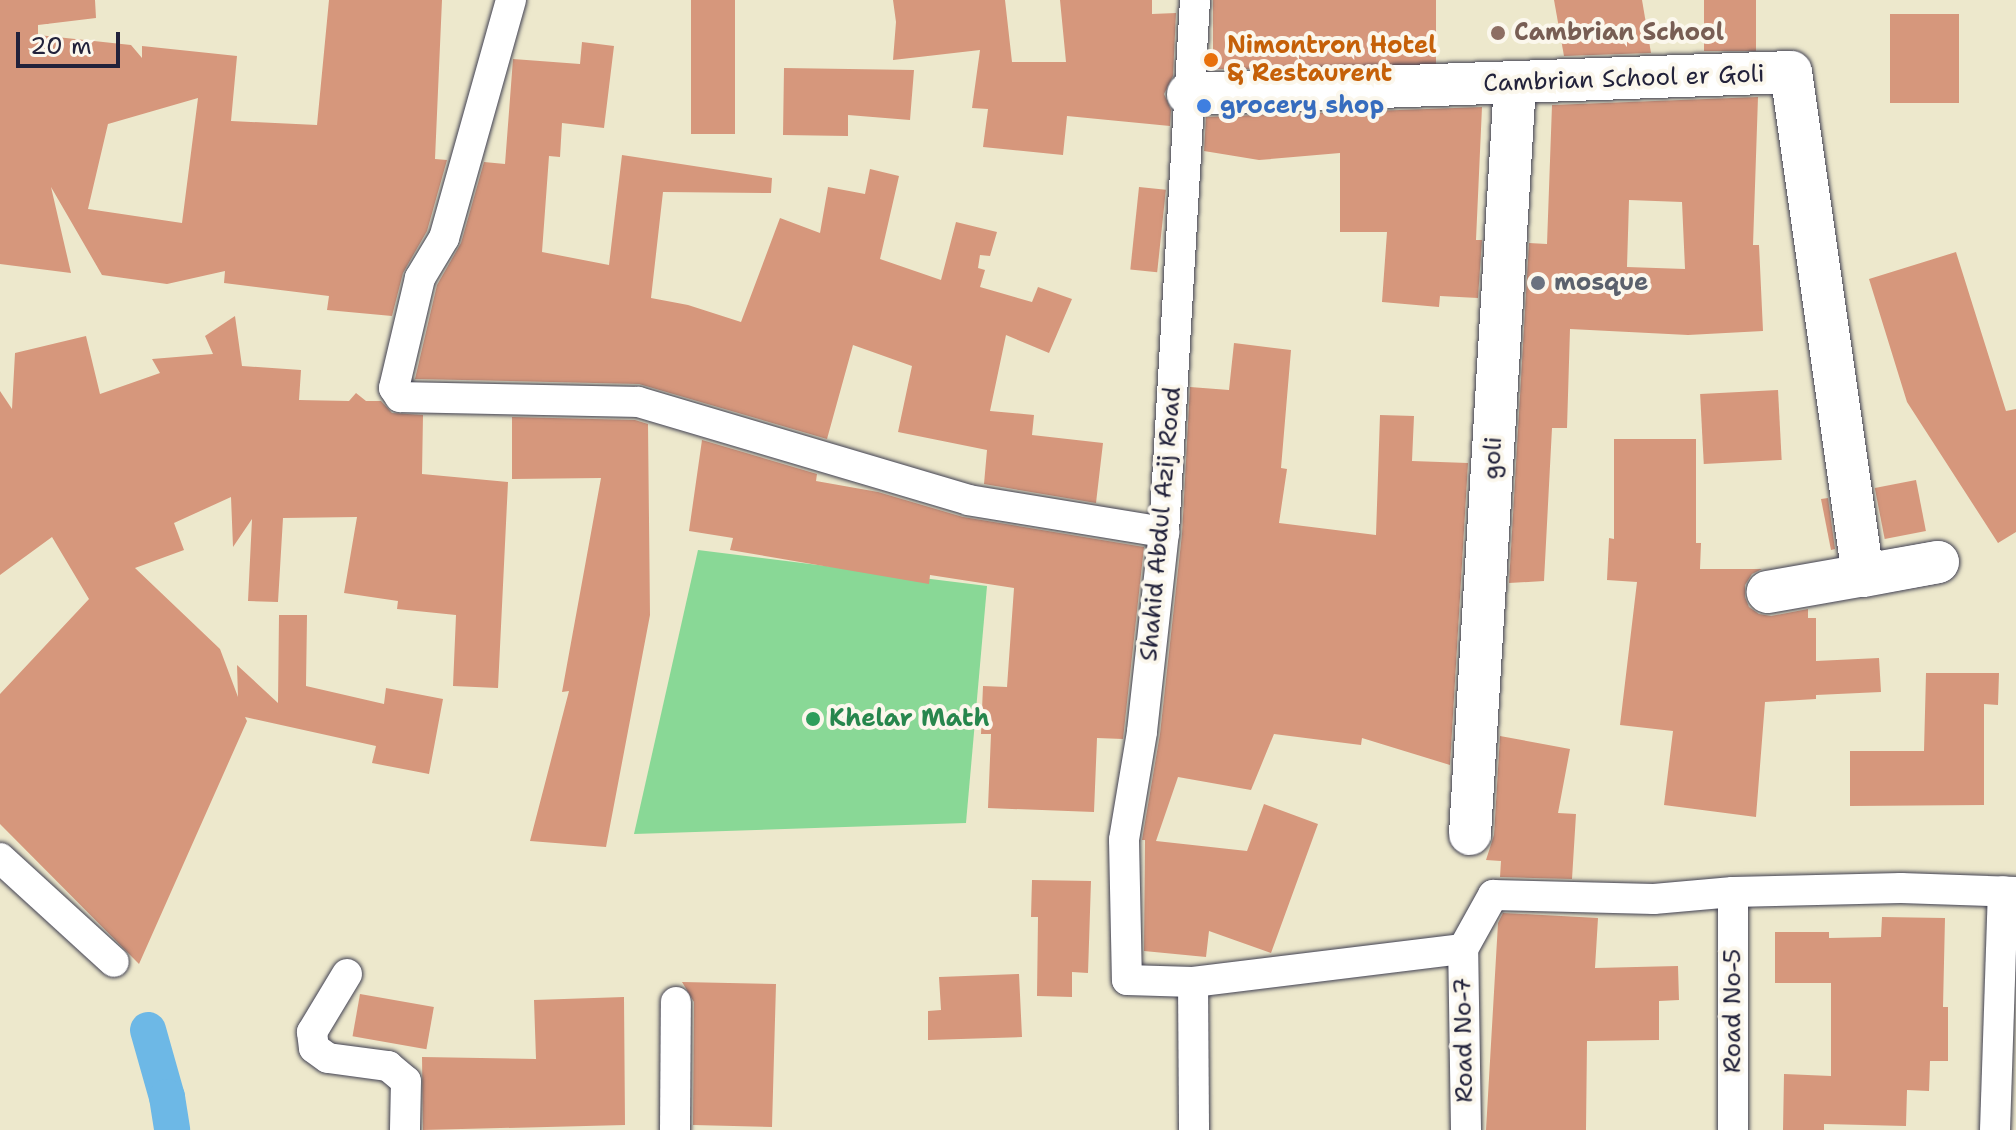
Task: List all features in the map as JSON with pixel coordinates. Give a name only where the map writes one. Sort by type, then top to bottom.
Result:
[{"type":"street","points":[[511,0],[444,238],[420,278],[394,388],[400,397],[638,402],[968,500],[1164,532]]},
{"type":"street","name":"Shahid Abdul Azij Road","points":[[1193,982],[1127,980],[1124,840],[1142,732],[1164,532],[1195,0]]},
{"type":"street","name":"Cambrian School er Goli","points":[[1188,94],[1791,72],[1805,166],[1813,229],[1816,245],[1849,481],[1861,560],[1863,576],[1923,565],[1938,562],[1908,568],[1892,571],[1877,573],[1861,576],[1768,592]]},
{"type":"street","name":"goli","points":[[1470,834],[1515,83]]},
{"type":"street","points":[[0,858],[114,962]]},
{"type":"street","points":[[1194,1130],[1193,982],[1463,949],[1493,895],[1654,899],[1733,892],[1901,888],[2010,892],[1995,1130]]},
{"type":"street","name":"Road No-5","points":[[1733,892],[1733,1130]]},
{"type":"street","name":"Road No-7","points":[[1463,949],[1466,1130]]},
{"type":"street","points":[[347,974],[312,1032],[314,1048],[328,1058],[388,1066],[406,1081],[405,1130]]},
{"type":"street","points":[[675,1130],[676,1002]]},
{"type":"green space","points":[[698,550],[987,586],[966,823],[634,834]]},
{"type":"building","points":[[0,0],[95,0],[96,18],[38,25],[38,35],[131,45],[142,58],[142,46],[237,56],[231,121],[317,125],[329,0],[442,0],[435,159],[447,160],[427,231],[403,273],[392,316],[327,310],[329,296],[224,283],[225,271],[167,284],[102,275],[51,187],[71,273],[0,264]],"holes":[[[198,98],[182,223],[88,209],[108,124]]]},
{"type":"building","points":[[691,0],[735,0],[735,134],[691,134]]},
{"type":"building","points":[[893,0],[1005,0],[1012,62],[1066,62],[1060,0],[1152,0],[1152,14],[1176,13],[1173,76],[1164,94],[1171,110],[1170,126],[1067,116],[1063,155],[983,147],[988,109],[972,108],[980,50],[893,60],[896,22]]},
{"type":"building","points":[[1213,0],[1436,0],[1436,69],[1213,69]]},
{"type":"building","points":[[1554,0],[1642,0],[1651,53],[1564,56]]},
{"type":"building","points":[[1704,0],[1756,0],[1756,51],[1704,51]]},
{"type":"building","points":[[1890,14],[1959,14],[1959,103],[1890,103]]},
{"type":"building","points":[[582,42],[614,46],[604,128],[562,123],[560,157],[549,156],[542,252],[609,265],[622,155],[772,178],[771,193],[663,192],[651,298],[688,305],[741,322],[780,218],[820,233],[828,187],[865,194],[870,169],[899,176],[880,259],[941,280],[956,222],[997,232],[990,256],[980,255],[978,268],[985,270],[980,287],[1032,302],[1038,287],[1072,299],[1049,353],[1006,335],[990,411],[1034,415],[1032,435],[1103,443],[1096,503],[984,484],[987,450],[898,432],[912,366],[853,345],[827,439],[639,384],[415,379],[437,285],[461,243],[484,162],[505,164],[513,59],[580,64]]},
{"type":"building","points":[[784,68],[914,70],[910,120],[848,115],[848,136],[783,135]]},
{"type":"building","points":[[1758,97],[1753,245],[1759,245],[1763,331],[1688,335],[1570,329],[1567,428],[1552,428],[1544,581],[1509,583],[1529,243],[1547,244],[1552,105]],"holes":[[[1629,200],[1682,202],[1685,269],[1627,267]]]},
{"type":"building","points":[[1482,107],[1476,240],[1482,240],[1478,298],[1440,296],[1439,307],[1382,302],[1387,232],[1340,232],[1340,153],[1259,160],[1204,151],[1206,117]]},
{"type":"building","points":[[1139,187],[1166,190],[1157,272],[1130,270]]},
{"type":"building","points":[[1956,252],[2006,411],[2016,409],[2016,532],[1998,543],[1907,402],[1869,279]]},
{"type":"building","points":[[235,316],[242,366],[301,370],[299,400],[349,401],[356,393],[366,401],[381,401],[392,413],[423,415],[422,474],[508,482],[498,688],[453,686],[456,615],[397,609],[398,601],[344,593],[357,517],[283,518],[278,602],[248,601],[252,519],[233,547],[231,497],[174,523],[184,550],[135,568],[220,649],[238,697],[237,665],[278,703],[279,615],[307,615],[306,686],[384,704],[386,688],[443,699],[429,774],[372,763],[376,746],[245,717],[247,721],[139,964],[0,824],[0,694],[89,599],[52,537],[0,575],[0,391],[12,409],[15,353],[86,336],[100,394],[160,373],[152,359],[213,354],[205,336]]},
{"type":"building","points":[[1234,343],[1291,350],[1281,468],[1287,469],[1279,523],[1376,535],[1380,415],[1414,416],[1412,461],[1468,463],[1450,765],[1362,738],[1361,745],[1274,734],[1251,790],[1178,777],[1156,841],[1247,851],[1264,804],[1318,824],[1271,953],[1209,931],[1206,957],[1144,951],[1145,840],[1142,840],[1160,734],[1182,534],[1190,387],[1229,390]]},
{"type":"building","points":[[1778,390],[1782,460],[1704,464],[1700,394]]},
{"type":"building","points":[[512,417],[635,420],[648,424],[650,615],[606,847],[530,841],[569,691],[562,692],[601,478],[512,479]]},
{"type":"building","points":[[1614,439],[1696,439],[1696,543],[1701,543],[1700,569],[1762,569],[1752,574],[1745,585],[1749,607],[1759,614],[1771,616],[1808,609],[1808,618],[1816,618],[1816,661],[1879,658],[1881,692],[1816,695],[1816,699],[1765,702],[1756,817],[1664,805],[1673,731],[1620,725],[1637,582],[1607,580],[1609,538],[1614,539]]},
{"type":"building","points":[[702,440],[817,474],[816,481],[878,492],[963,517],[1144,547],[1123,739],[1097,738],[1094,812],[988,808],[991,734],[981,734],[983,686],[1007,687],[1014,588],[930,575],[929,584],[730,550],[733,538],[689,531]]},
{"type":"building","points":[[1916,480],[1926,531],[1885,539],[1875,488]]},
{"type":"building","points":[[1828,498],[1835,549],[1831,550],[1821,499]]},
{"type":"building","points":[[1926,673],[1999,673],[1998,705],[1984,704],[1984,805],[1850,806],[1850,751],[1924,751]]},
{"type":"building","points":[[1500,736],[1570,749],[1558,813],[1576,814],[1572,879],[1500,877],[1501,861],[1486,860],[1494,835]]},
{"type":"building","points":[[1032,880],[1091,881],[1088,973],[1072,972],[1072,997],[1037,996],[1038,917],[1031,917]]},
{"type":"building","points":[[1503,913],[1598,918],[1595,968],[1678,966],[1679,1000],[1659,1001],[1659,1040],[1587,1041],[1586,1130],[1486,1130],[1498,923]]},
{"type":"building","points":[[1882,917],[1945,918],[1943,1007],[1948,1007],[1948,1061],[1930,1061],[1929,1091],[1907,1090],[1906,1126],[1824,1124],[1824,1130],[1783,1130],[1784,1074],[1831,1076],[1831,983],[1775,983],[1775,932],[1829,932],[1829,938],[1881,937]]},
{"type":"building","points":[[1019,974],[1022,1037],[928,1040],[928,1011],[941,1010],[939,977]]},
{"type":"building","points":[[682,982],[776,984],[772,1127],[693,1125],[694,1002]]},
{"type":"building","points":[[360,994],[434,1007],[426,1049],[353,1036]]},
{"type":"building","points":[[624,997],[625,1125],[423,1130],[422,1057],[536,1059],[534,1000]]},
{"type":"waterway","points":[[148,1030],[167,1097],[172,1130]]},
{"type":"place","name":"Cambrian School","points":[[1498,33]]},
{"type":"place","name":"Nimontron Hotel & Restaurent","points":[[1211,60]]},
{"type":"place","name":"grocery shop","points":[[1204,106]]},
{"type":"place","name":"mosque","points":[[1538,283]]},
{"type":"place","name":"Khelar Math","points":[[813,719]]}]
